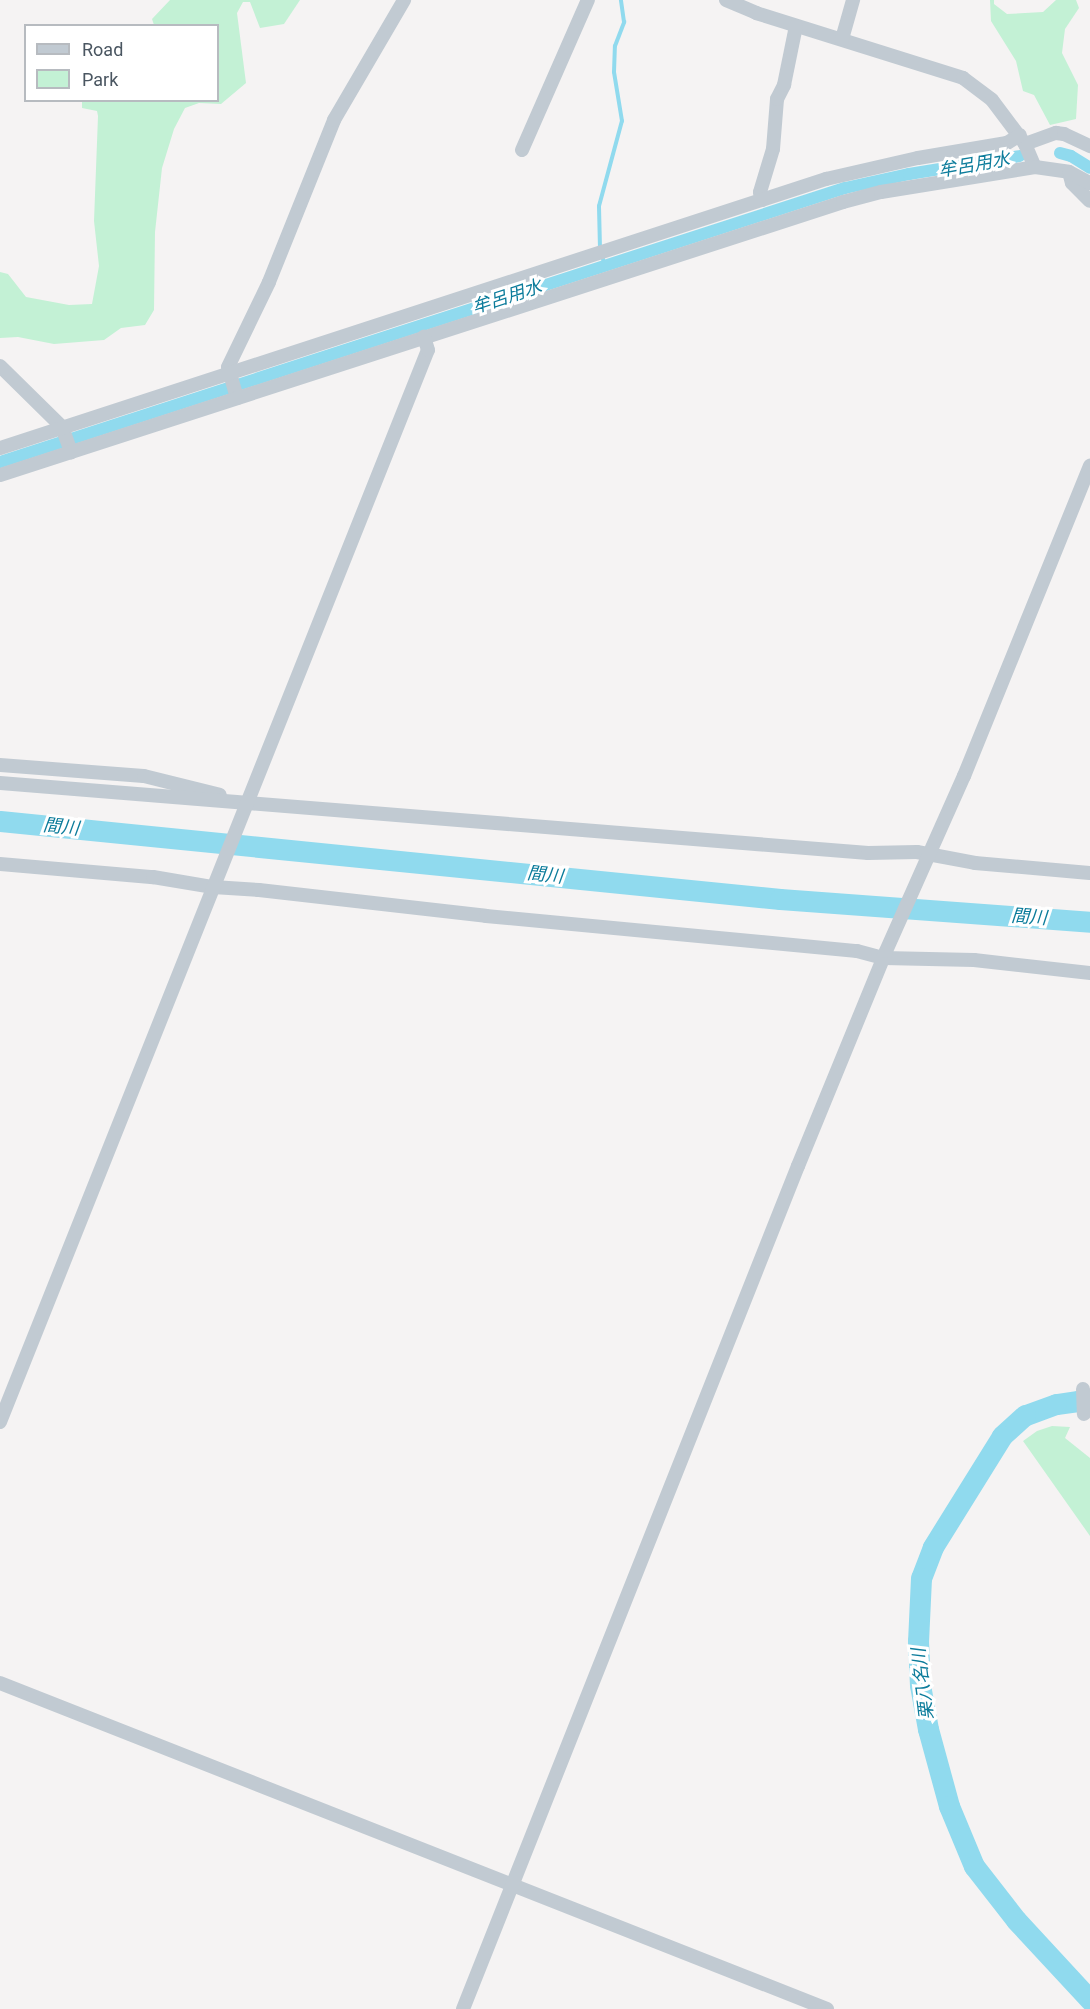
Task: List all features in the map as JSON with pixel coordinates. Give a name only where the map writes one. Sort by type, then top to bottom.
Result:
[{"type":"street","points":[[236,396],[228,366],[269,282],[334,120],[404,0]]},
{"type":"street","points":[[522,150],[588,0]]},
{"type":"street","points":[[726,0],[796,26],[963,78],[992,100],[1022,139],[1035,167]]},
{"type":"street","points":[[842,39],[853,0]]},
{"type":"street","points":[[762,200],[760,192],[773,149],[777,99],[784,85],[796,26]]},
{"type":"street","points":[[0,448],[597,256],[762,200],[865,169],[1056,133],[1064,134],[1090,146]]},
{"type":"street","points":[[0,475],[236,396],[424,338],[598,279],[843,202],[881,192],[1035,167],[1069,172],[1090,183]]},
{"type":"street","points":[[1069,172],[1072,183],[1090,201]]},
{"type":"street","points":[[597,256],[598,279]]},
{"type":"street","points":[[0,1422],[428,350],[424,338]]},
{"type":"street","points":[[0,366],[63,428],[70,450]]},
{"type":"street","points":[[463,2009],[794,1176],[885,954],[999,691],[1090,466]]},
{"type":"street","points":[[0,765],[144,776],[221,796],[225,801]]},
{"type":"street","points":[[0,783],[405,817],[488,821],[928,856],[975,863],[1090,873]]},
{"type":"street","points":[[0,864],[214,884],[486,916],[885,954],[974,960],[1090,973]]},
{"type":"street","points":[[1083,1389],[1084,1412]]},
{"type":"street","points":[[0,1683],[827,2009]]},
{"type":"green space","points":[[170,0],[300,0],[284,24],[260,28],[250,2],[243,2],[237,13],[246,83],[221,104],[199,103],[185,108],[174,129],[162,168],[155,232],[154,310],[145,325],[121,328],[104,340],[54,344],[18,337],[0,338],[0,272],[8,274],[26,297],[69,305],[92,304],[99,266],[94,221],[98,116],[97,111],[82,108],[82,102],[219,102],[219,24],[154,24],[152,19]]},
{"type":"green space","points":[[990,0],[994,0],[994,4],[1007,14],[1043,12],[1056,0],[1076,0],[1079,8],[1065,29],[1062,53],[1078,85],[1076,119],[1050,125],[1034,95],[1023,91],[1016,61],[991,21]]},
{"type":"green space","points":[[1052,1426],[1070,1427],[1065,1438],[1090,1458],[1090,1536],[1023,1441],[1037,1431]]},
{"type":"waterway","points":[[600,248],[599,206],[622,121],[614,72],[615,46],[624,22],[621,0]]},
{"type":"waterway","name":"牟呂用水","points":[[1060,153],[1071,156],[1090,168]]},
{"type":"waterway","name":"牟呂用水","points":[[0,462],[845,188],[909,174],[1020,156]]},
{"type":"waterway","points":[[602,255],[605,267]]},
{"type":"waterway","name":"間川","points":[[0,821],[780,899],[1090,922]]},
{"type":"waterway","name":"栗八名川","points":[[1090,1403],[1078,1401],[1056,1404],[1025,1415],[1002,1436],[933,1547],[921,1578],[918,1641],[920,1685],[928,1729],[949,1806],[974,1866],[1016,1920],[1090,2000]]}]
